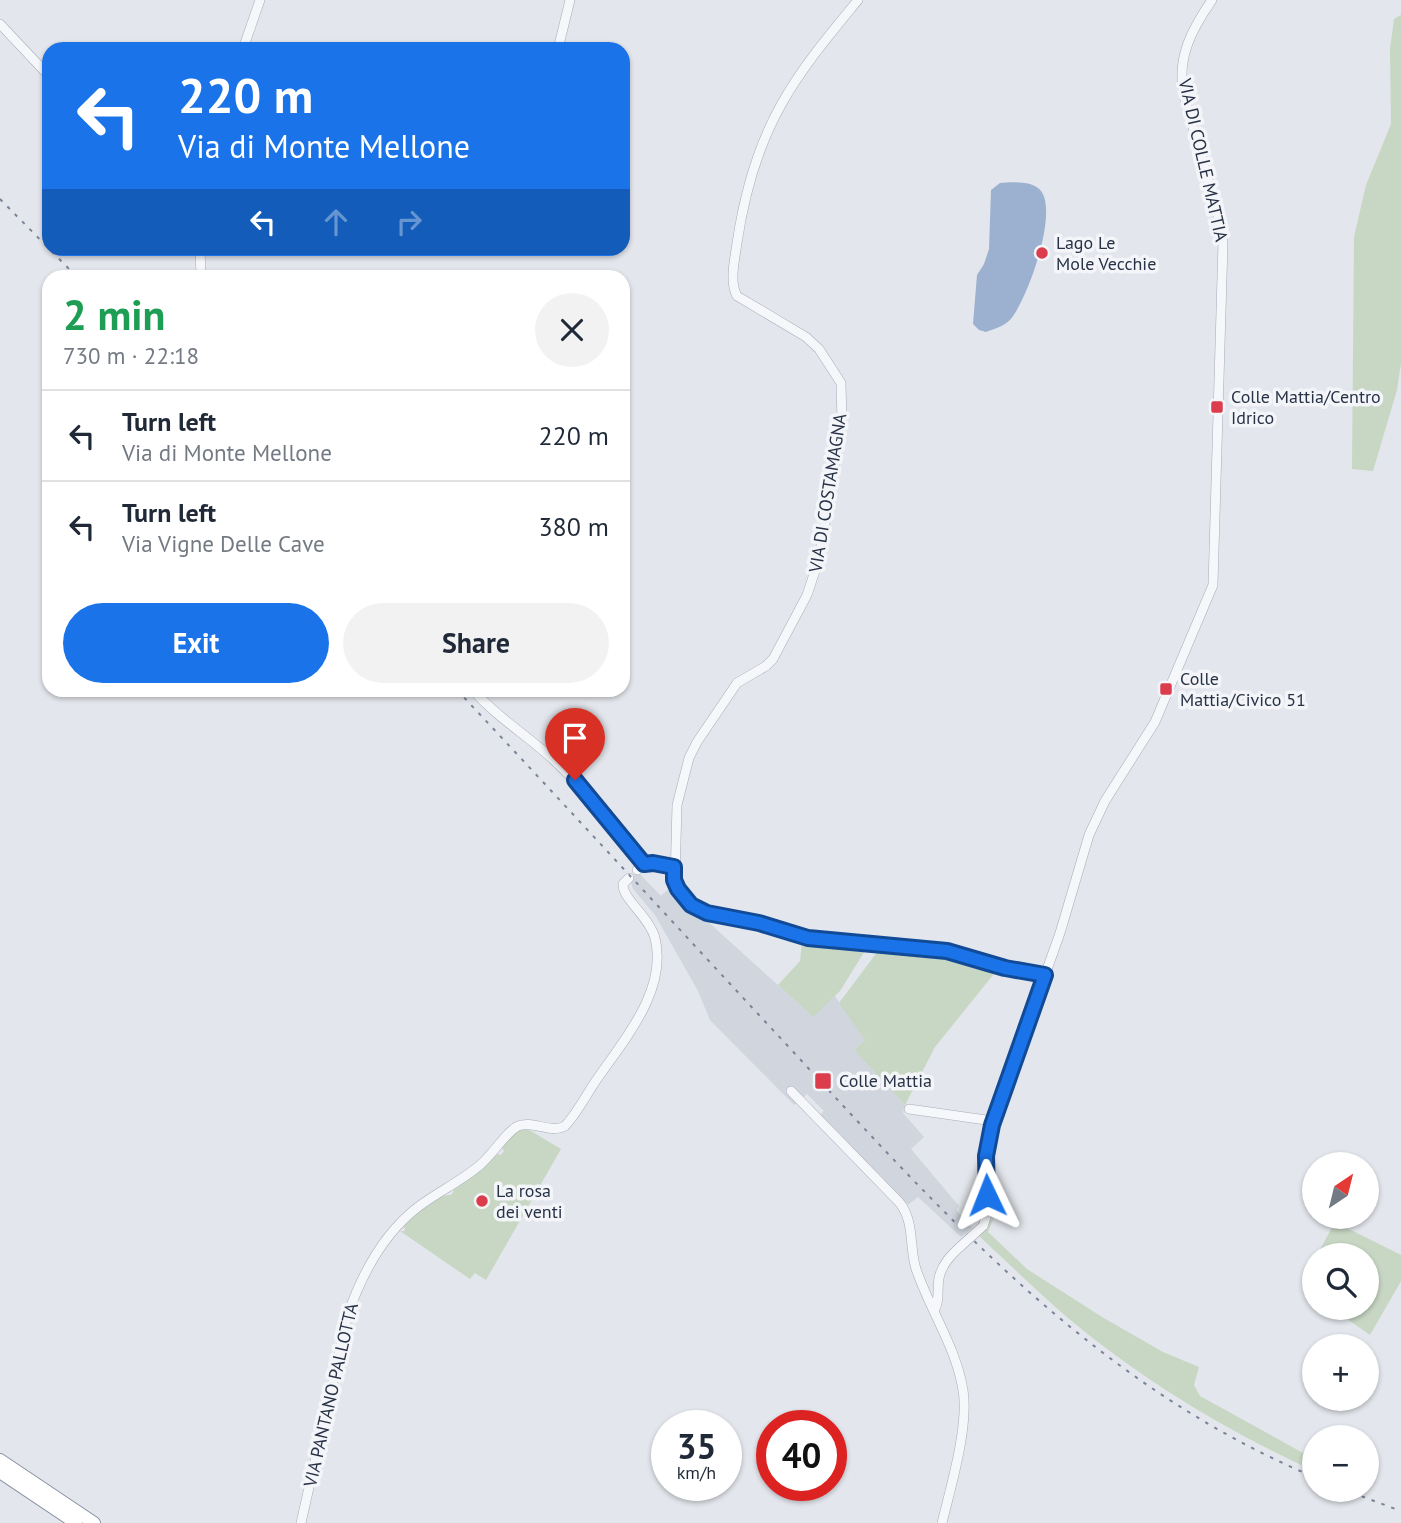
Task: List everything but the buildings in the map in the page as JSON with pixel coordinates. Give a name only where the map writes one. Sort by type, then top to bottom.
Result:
[{"type":"highway","points":[[0,1460],[94,1523]]},
{"type":"highway","points":[[0,1472],[76,1523]]},
{"type":"street","points":[[245,42],[260,0]]},
{"type":"street","points":[[560,42],[570,0]]},
{"type":"street","name":"VIA DI COSTAMAGNA","points":[[674,867],[679,797],[692,751],[737,683],[766,667],[773,659],[811,587],[819,559],[842,422],[841,383],[816,345],[735,293],[734,269],[754,170],[773,122],[791,88],[858,0]]},
{"type":"street","name":"VIA DI COLLE MATTIA","points":[[934,1311],[941,1270],[948,1258],[983,1226],[988,1211],[986,1156],[993,1121],[1045,975],[1095,821],[1155,722],[1213,585],[1224,248],[1221,226],[1181,77],[1189,37],[1212,0]]},
{"type":"street","points":[[0,24],[42,69]]},
{"type":"street","points":[[479,697],[491,710],[547,753],[568,773],[641,867],[653,863],[674,867],[674,880],[678,889],[691,905],[707,913],[759,923],[808,938],[947,951],[1005,968],[1045,975]]},
{"type":"street","name":"VIA PANTANO PALLOTTA","points":[[301,1523],[348,1314],[360,1282],[384,1242],[404,1218],[482,1163],[515,1128],[525,1125],[557,1129],[565,1126],[638,1020],[653,980],[657,952],[650,925],[623,892],[623,884],[629,878]]},
{"type":"street","points":[[791,1091],[904,1209],[909,1221],[914,1263],[956,1364],[965,1404],[960,1442],[942,1523]]},
{"type":"street","points":[[909,1109],[993,1121]]},
{"type":"shaded area","points":[[638,872],[661,896],[673,885],[694,909],[812,1016],[835,996],[865,1040],[854,1050],[905,1105],[903,1113],[924,1137],[911,1149],[959,1206],[956,1210],[973,1228],[961,1237],[918,1197],[908,1205],[820,1115],[824,1111],[807,1094],[794,1105],[710,1020],[698,991],[655,915],[633,889],[630,879]]},
{"type":"green space","points":[[1401,15],[1401,363],[1397,390],[1373,471],[1352,469],[1354,237],[1366,185],[1391,124],[1390,49],[1394,19]]},
{"type":"green space","points":[[802,942],[866,949],[840,991],[813,1017],[778,985],[800,961]]},
{"type":"green space","points":[[878,951],[951,955],[997,970],[935,1047],[905,1105],[854,1050],[865,1040],[839,1003]]},
{"type":"green space","name":"La rosa dei venti","points":[[524,1127],[561,1149],[486,1280],[475,1273],[470,1279],[400,1231],[405,1231],[404,1226],[425,1206],[437,1198],[451,1195],[454,1191],[452,1190],[498,1154],[501,1155],[504,1151],[502,1148],[513,1131]]},
{"type":"green space","points":[[994,1217],[988,1232],[1027,1269],[1163,1352],[1199,1367],[1194,1385],[1200,1396],[1302,1452],[1302,1465],[1186,1403],[1125,1362],[1056,1308],[977,1234]]},
{"type":"green space","points":[[1331,1229],[1349,1229],[1377,1243],[1324,1243]]},
{"type":"green space","points":[[1379,1244],[1401,1255],[1401,1281],[1379,1319]]},
{"type":"green space","points":[[1349,1320],[1379,1320],[1369,1334]]},
{"type":"water","name":"Lago Le Mole Vecchie","points":[[1000,183],[1025,183],[1038,188],[1044,198],[1046,213],[1033,274],[1017,310],[1008,322],[986,332],[973,324],[977,275],[989,249],[991,190]]},
{"type":"railway","points":[[0,199],[42,242]]},
{"type":"railway","points":[[56,256],[70,270]]},
{"type":"railway","points":[[463,697],[845,1108],[965,1232],[1027,1290],[1092,1344],[1161,1394],[1235,1439],[1302,1471]]},
{"type":"railway","points":[[1377,1502],[1401,1511]]},
{"type":"place","name":"Lago Le Mole Vecchie","points":[[1042,253]]},
{"type":"place","name":"Colle Mattia/Centro Idrico","points":[[1217,407]]},
{"type":"place","name":"Colle Mattia/Civico 51","points":[[1166,689]]},
{"type":"place","name":"Colle Mattia","points":[[823,1081]]},
{"type":"place","name":"La rosa dei venti","points":[[482,1201]]},
{"type":"route","points":[[575,780],[644,864],[674,867],[674,880],[678,889],[691,905],[702,911],[759,923],[808,938],[947,951],[1005,968],[1045,975],[992,1125],[986,1156],[987,1195]]}]
